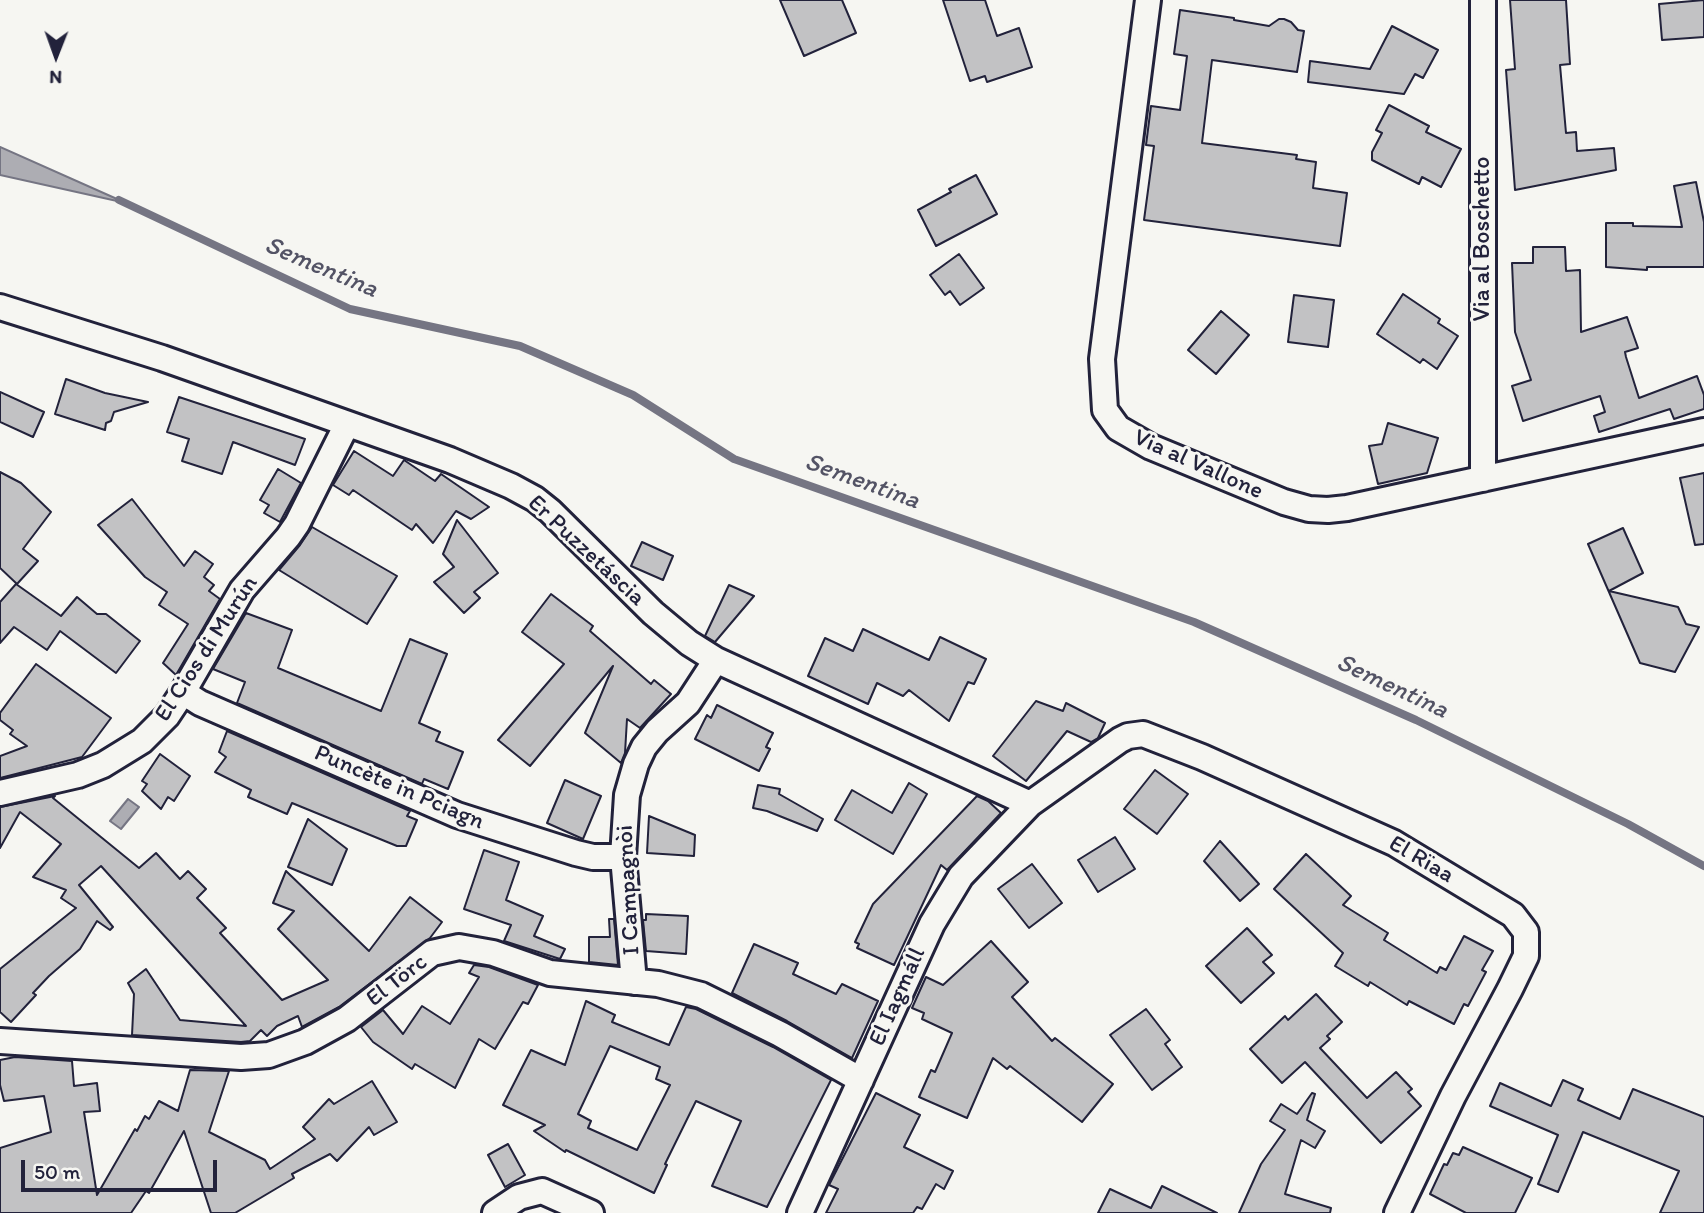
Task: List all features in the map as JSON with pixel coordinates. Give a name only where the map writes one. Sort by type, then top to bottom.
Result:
[{"type":"street","name":"Via al Vallone","points":[[1148,0],[1102,359],[1103,397],[1107,415],[1118,428],[1151,447],[1284,502],[1310,509],[1347,508],[1704,431]]},
{"type":"street","name":"Via al Boschetto","points":[[1483,0],[1483,478]]},
{"type":"street","name":"Er Puzzetáscia","points":[[0,307],[162,358],[450,460],[535,499],[653,613],[689,643],[716,660],[1031,804]]},
{"type":"street","name":"El Cios di Murún","points":[[0,793],[78,775],[103,765],[142,741],[154,730],[183,692],[242,590],[297,524],[347,424]]},
{"type":"street","name":"I Campagnòi","points":[[634,982],[623,857],[626,794],[636,764],[650,739],[688,703],[716,660]]},
{"type":"street","name":"Puncète in Pciagn","points":[[183,692],[200,703],[457,815],[576,853],[593,857],[623,857]]},
{"type":"street","name":"El Rïaa","points":[[1031,804],[1120,740],[1143,734],[1202,757],[1394,843],[1513,915],[1526,932],[1525,956],[1397,1213]]},
{"type":"street","name":"El Iagmáll","points":[[800,1213],[946,898],[961,876],[1031,804]]},
{"type":"street","name":"El Törc","points":[[0,1041],[241,1057],[269,1055],[335,1027],[366,1006],[432,953],[449,948],[470,948],[550,973],[679,988],[701,995],[780,1034],[861,1080]]},
{"type":"street","points":[[495,1213],[519,1197],[542,1191],[591,1213]]},
{"type":"shaded area","points":[[0,147],[126,203],[0,175]]},
{"type":"shaded area","points":[[128,799],[139,807],[121,829],[110,821]]},
{"type":"building","points":[[780,0],[842,0],[856,33],[804,56]]},
{"type":"building","points":[[943,0],[985,0],[997,36],[1019,28],[1032,67],[987,82],[985,76],[970,81]]},
{"type":"building","points":[[1510,0],[1566,0],[1570,64],[1560,65],[1566,133],[1576,132],[1577,151],[1614,148],[1616,170],[1515,190],[1506,70],[1515,69]]},
{"type":"building","points":[[1704,0],[1704,37],[1662,40],[1659,4]]},
{"type":"building","points":[[1180,10],[1269,26],[1279,19],[1284,19],[1298,30],[1304,31],[1297,72],[1212,60],[1202,143],[1297,155],[1296,159],[1316,162],[1313,188],[1347,193],[1340,246],[1144,220],[1154,146],[1146,145],[1151,106],[1180,110],[1187,56],[1174,54]]},
{"type":"building","points":[[1392,26],[1438,50],[1423,78],[1415,74],[1404,94],[1308,82],[1310,61],[1370,69]]},
{"type":"building","points":[[1389,105],[1429,126],[1426,132],[1461,149],[1441,187],[1422,177],[1419,184],[1372,160],[1372,152],[1382,133],[1376,130]]},
{"type":"building","points":[[976,175],[997,214],[936,246],[918,210]]},
{"type":"building","points":[[1696,182],[1704,222],[1704,267],[1647,267],[1647,270],[1606,267],[1606,223],[1682,227],[1674,186]]},
{"type":"building","points":[[1533,247],[1565,247],[1566,271],[1580,270],[1581,332],[1627,317],[1638,348],[1625,352],[1639,398],[1697,376],[1704,395],[1704,409],[1674,419],[1670,409],[1599,432],[1594,416],[1605,412],[1600,396],[1523,421],[1512,386],[1531,380],[1515,332],[1512,263],[1533,263]]},
{"type":"building","points":[[959,254],[984,288],[960,305],[950,291],[945,295],[930,275]]},
{"type":"building","points":[[1403,294],[1440,319],[1438,323],[1458,336],[1437,369],[1423,359],[1420,363],[1377,334]]},
{"type":"building","points":[[1294,295],[1334,300],[1328,347],[1288,342]]},
{"type":"building","points":[[1221,311],[1249,335],[1216,374],[1188,350]]},
{"type":"building","points":[[66,379],[105,393],[148,402],[114,412],[111,421],[106,423],[105,430],[55,414]]},
{"type":"building","points":[[0,392],[44,412],[33,437],[0,422]]},
{"type":"building","points":[[179,397],[305,439],[295,465],[233,442],[222,474],[182,461],[189,439],[167,432]]},
{"type":"building","points":[[1388,423],[1438,438],[1427,473],[1378,484],[1369,446],[1382,444]]},
{"type":"building","points":[[354,451],[393,476],[404,460],[435,481],[441,474],[489,507],[471,519],[456,511],[433,543],[416,524],[412,530],[353,490],[349,495],[333,485]]},
{"type":"building","points":[[278,469],[301,483],[280,522],[264,513],[269,505],[260,500]]},
{"type":"building","points":[[0,472],[21,483],[51,512],[23,549],[38,561],[17,584],[0,568]]},
{"type":"building","points":[[1704,473],[1704,544],[1695,545],[1680,478]]},
{"type":"building","points":[[132,499],[184,566],[195,551],[213,564],[204,577],[214,585],[209,591],[220,599],[176,675],[163,663],[188,624],[159,605],[167,592],[145,577],[98,525]]},
{"type":"building","points":[[457,520],[498,573],[474,592],[480,598],[464,613],[434,582],[454,567],[443,554]]},
{"type":"building","points":[[312,527],[397,576],[367,624],[279,570]]},
{"type":"building","points":[[1623,528],[1643,573],[1609,591],[1678,607],[1686,624],[1699,627],[1675,672],[1640,663],[1588,544]]},
{"type":"building","points":[[642,542],[673,556],[663,580],[631,566]]},
{"type":"building","points":[[16,584],[61,616],[77,597],[97,614],[106,614],[140,641],[116,673],[60,631],[47,650],[14,627],[0,643],[0,602]]},
{"type":"building","points":[[729,585],[754,596],[715,642],[705,636]]},
{"type":"building","points":[[551,594],[593,626],[590,631],[651,684],[654,680],[671,694],[640,728],[627,719],[625,753],[621,763],[585,733],[613,666],[530,766],[498,740],[564,664],[522,632]]},
{"type":"building","points":[[246,613],[292,630],[278,668],[381,711],[410,639],[447,654],[419,723],[440,732],[436,741],[463,752],[448,789],[424,779],[422,784],[237,703],[245,682],[213,669]]},
{"type":"building","points":[[863,629],[929,660],[940,637],[986,659],[974,684],[968,682],[949,721],[909,690],[903,696],[877,683],[868,704],[808,676],[825,638],[853,651]]},
{"type":"building","points":[[36,664],[111,718],[82,757],[0,778],[0,756],[27,746],[10,734],[13,730],[0,720],[0,713]]},
{"type":"building","points":[[1036,701],[1063,711],[1066,703],[1105,723],[1098,738],[1091,742],[1067,731],[1026,781],[993,756]]},
{"type":"building","points":[[717,705],[773,733],[766,747],[770,749],[759,771],[695,739],[707,715],[711,718]]},
{"type":"building","points":[[227,731],[410,811],[407,816],[417,820],[406,846],[397,846],[292,803],[287,814],[248,797],[251,790],[215,772],[226,757],[219,752]]},
{"type":"building","points":[[160,754],[190,776],[174,801],[168,797],[161,809],[142,791],[147,784],[142,781]]},
{"type":"building","points":[[1155,770],[1188,794],[1157,834],[1124,809]]},
{"type":"building","points":[[565,780],[601,796],[583,839],[547,823]]},
{"type":"building","points":[[909,783],[927,794],[893,854],[835,820],[852,790],[892,813]]},
{"type":"building","points":[[758,785],[780,789],[779,794],[823,819],[817,831],[753,808]]},
{"type":"building","points":[[55,796],[53,798],[139,868],[156,853],[180,879],[188,871],[206,889],[197,898],[226,928],[220,933],[282,1000],[328,980],[278,929],[294,911],[273,903],[286,871],[369,951],[410,897],[442,922],[430,938],[339,1007],[302,1027],[298,1016],[277,1026],[267,1036],[261,1030],[250,1041],[241,1042],[132,1035],[134,994],[128,983],[146,969],[180,1020],[246,1026],[101,866],[79,885],[113,927],[110,930],[97,921],[80,949],[49,976],[11,1022],[0,1012],[0,969],[76,908],[61,898],[66,890],[33,877],[61,844],[20,812],[0,848],[0,807]]},
{"type":"building","points":[[977,796],[988,801],[1001,813],[947,870],[941,865],[894,965],[857,948],[859,944],[855,942],[873,904]]},
{"type":"building","points":[[649,816],[695,835],[694,856],[647,853]]},
{"type":"building","points":[[308,819],[347,849],[332,885],[288,867]]},
{"type":"building","points":[[1115,837],[1135,869],[1098,892],[1078,860]]},
{"type":"building","points":[[1220,841],[1259,884],[1240,901],[1204,861]]},
{"type":"building","points":[[484,850],[519,862],[506,900],[543,916],[534,936],[565,949],[560,959],[504,941],[511,925],[464,909]]},
{"type":"building","points":[[1306,854],[1351,896],[1343,905],[1388,933],[1384,940],[1437,973],[1440,967],[1446,970],[1464,936],[1493,951],[1482,970],[1486,972],[1468,1006],[1464,1004],[1454,1024],[1409,1001],[1407,1005],[1370,982],[1368,986],[1335,966],[1343,953],[1274,889]]},
{"type":"building","points":[[1032,864],[1062,903],[1029,928],[998,889]]},
{"type":"building","points":[[646,914],[688,916],[686,954],[646,951],[643,920],[646,920]]},
{"type":"building","points":[[609,919],[614,919],[618,965],[589,962],[589,937],[610,937]]},
{"type":"building","points":[[1247,928],[1272,955],[1263,962],[1274,973],[1241,1003],[1206,966]]},
{"type":"building","points":[[991,941],[1028,982],[1012,997],[1052,1041],[1055,1038],[1113,1084],[1082,1122],[1010,1066],[1007,1069],[993,1058],[967,1118],[919,1097],[931,1070],[935,1072],[952,1033],[922,1019],[924,1013],[912,1008],[926,977],[943,985]]},
{"type":"building","points":[[754,944],[798,963],[793,974],[836,994],[842,984],[878,1001],[852,1058],[732,993]]},
{"type":"building","points":[[474,965],[489,967],[538,985],[528,1004],[523,1002],[495,1049],[479,1039],[455,1088],[415,1064],[412,1069],[373,1042],[361,1027],[383,1010],[403,1034],[422,1006],[450,1024],[479,977],[469,973]]},
{"type":"building","points":[[1316,994],[1342,1022],[1327,1036],[1330,1039],[1320,1048],[1367,1098],[1396,1072],[1412,1089],[1408,1092],[1421,1106],[1381,1143],[1305,1062],[1282,1083],[1250,1049],[1285,1016],[1288,1020]]},
{"type":"building","points":[[586,1001],[615,1015],[612,1022],[669,1045],[686,1007],[696,1009],[773,1047],[831,1080],[767,1207],[712,1186],[741,1121],[696,1101],[654,1193],[566,1150],[565,1152],[534,1131],[545,1125],[503,1105],[531,1050],[565,1065]],"holes":[[[610,1046],[660,1067],[656,1079],[670,1085],[637,1150],[588,1128],[591,1121],[578,1114]]]},
{"type":"building","points":[[1146,1009],[1170,1040],[1165,1044],[1182,1067],[1152,1090],[1110,1035]]},
{"type":"building","points":[[15,1057],[72,1061],[74,1086],[97,1083],[100,1111],[84,1112],[97,1195],[135,1129],[137,1131],[145,1116],[149,1119],[159,1101],[178,1111],[190,1070],[229,1071],[209,1132],[265,1160],[270,1169],[315,1139],[303,1127],[329,1099],[334,1104],[372,1081],[397,1122],[374,1135],[369,1127],[337,1161],[330,1154],[292,1174],[294,1178],[235,1213],[211,1213],[184,1131],[149,1193],[146,1191],[131,1213],[0,1213],[0,1148],[51,1132],[44,1096],[4,1101],[0,1085],[0,1060]]},
{"type":"building","points":[[1563,1080],[1583,1089],[1578,1100],[1620,1119],[1633,1089],[1704,1117],[1704,1213],[1660,1213],[1679,1171],[1583,1132],[1558,1192],[1538,1184],[1558,1135],[1490,1106],[1500,1083],[1551,1106]]},
{"type":"building","points":[[876,1093],[920,1115],[904,1147],[953,1171],[944,1189],[936,1184],[922,1209],[917,1207],[913,1213],[826,1213],[838,1189],[829,1185]]},
{"type":"building","points":[[1312,1093],[1315,1094],[1307,1120],[1325,1131],[1315,1148],[1301,1140],[1285,1194],[1331,1208],[1330,1213],[1239,1213],[1261,1164],[1285,1130],[1270,1121],[1281,1104],[1297,1114]]},
{"type":"building","points":[[508,1144],[525,1175],[505,1187],[488,1155]]},
{"type":"building","points":[[1463,1147],[1532,1178],[1515,1213],[1466,1213],[1430,1194],[1444,1164],[1447,1165],[1453,1153],[1459,1155]]},
{"type":"building","points":[[1162,1186],[1217,1213],[1098,1213],[1110,1189],[1151,1208]]},
{"type":"waterway","name":"Sementina","points":[[119,200],[350,309],[520,346],[633,395],[734,459],[1194,622],[1416,720],[1628,824],[1704,866]]}]
